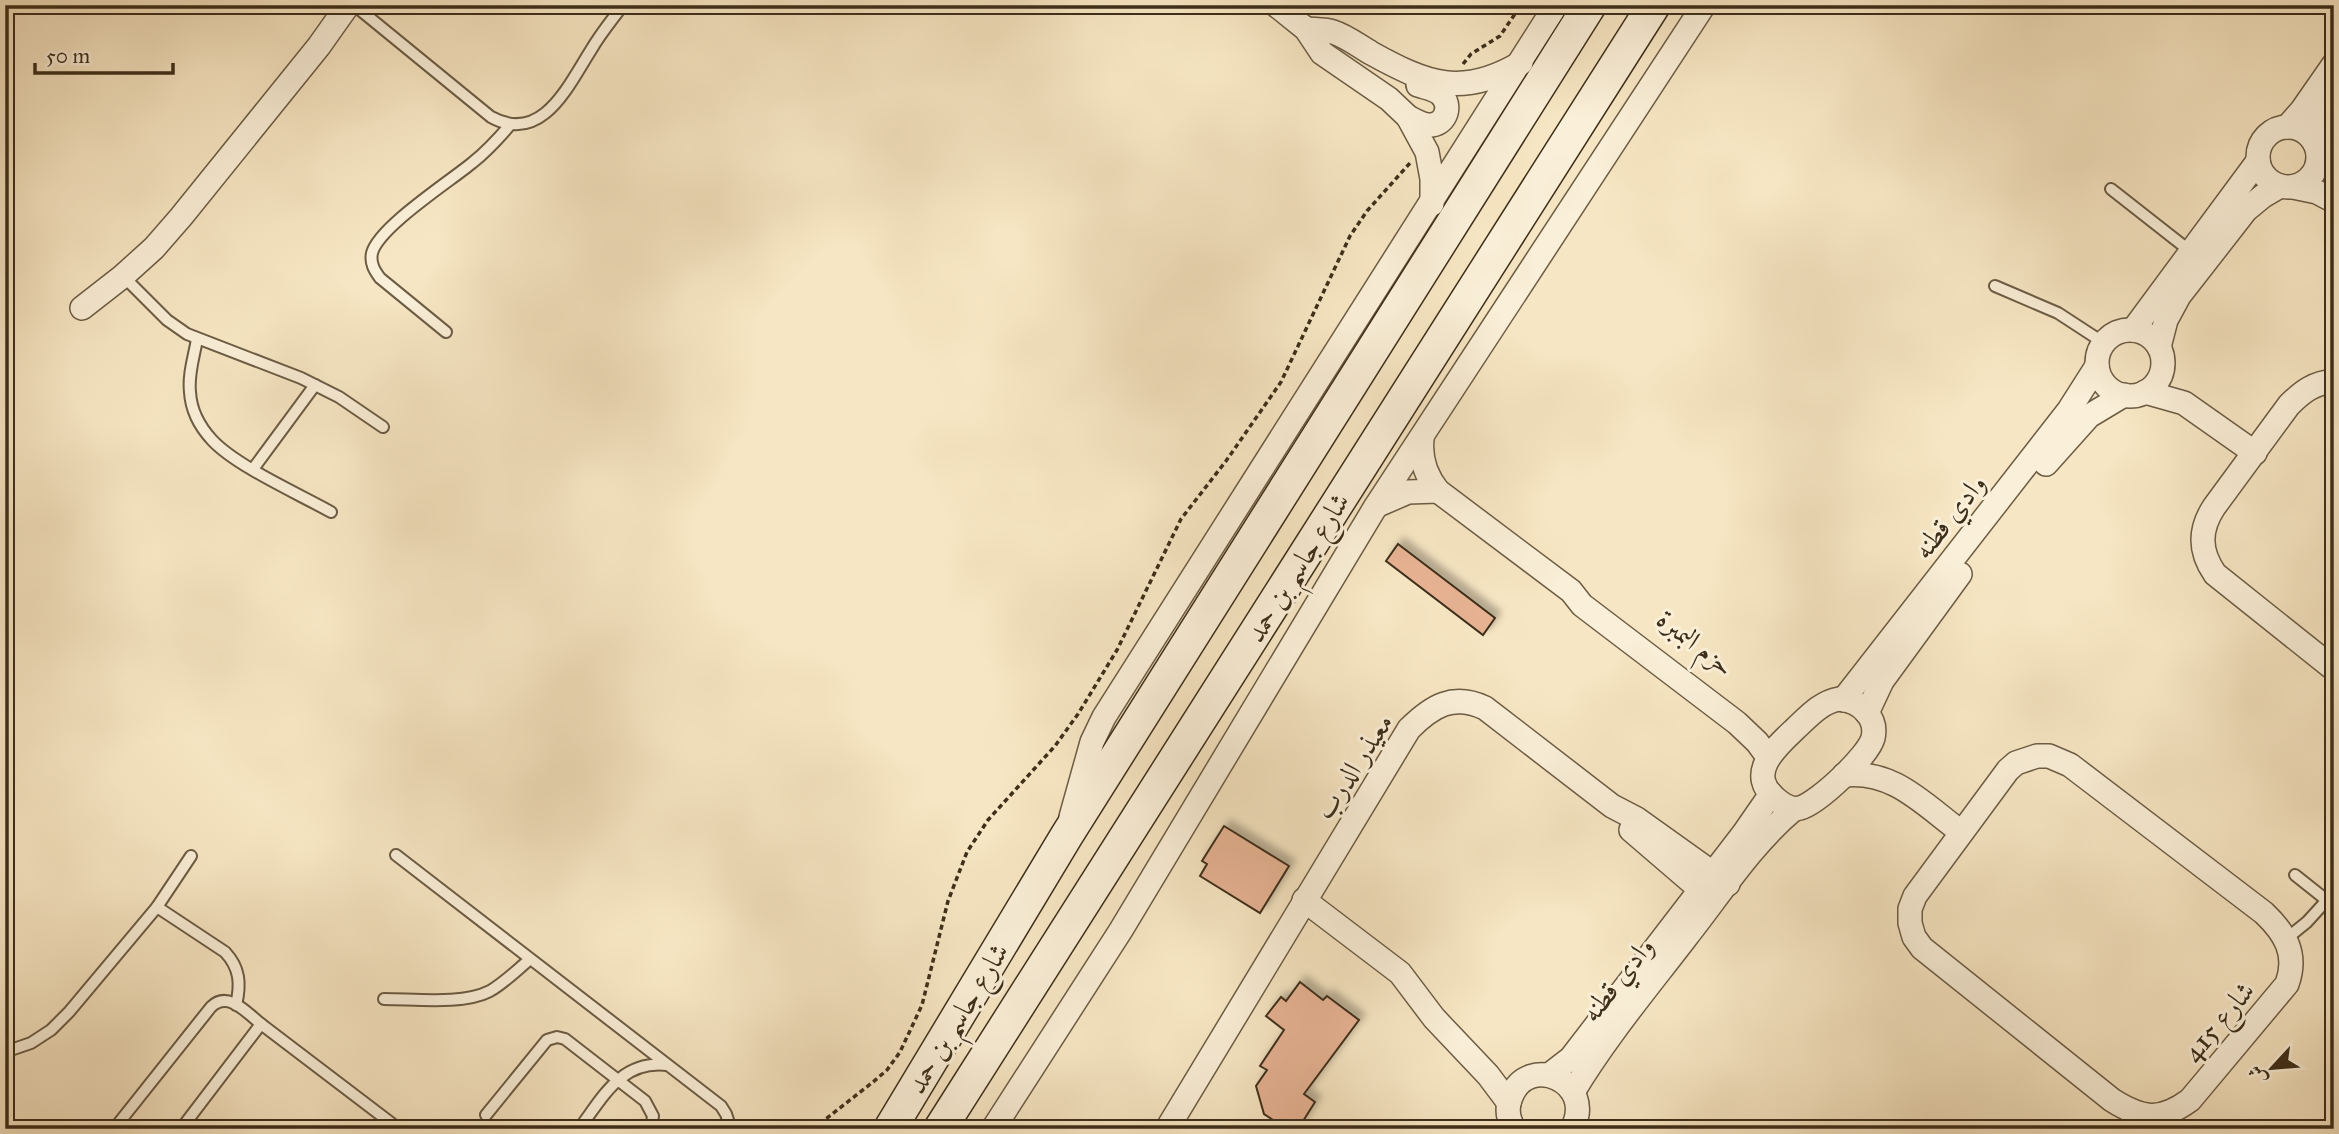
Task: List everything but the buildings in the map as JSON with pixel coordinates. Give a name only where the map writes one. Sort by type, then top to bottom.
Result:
[{"type":"main road","name":"شارع جاسم بن حمد","points":[[890,1129],[1067,835],[1590,5]]},
{"type":"main road","name":"شارع جاسم بن حمد","points":[[940,1129],[1654,5]]},
{"type":"street","points":[[82,309],[154,248],[319,46],[348,5]]},
{"type":"street","points":[[1276,5],[1306,29],[1322,53],[1389,99],[1408,117],[1427,152],[1432,179],[1432,204]]},
{"type":"street","name":"شارع جاسم بن حمد","points":[[1067,835],[1083,769],[1104,717],[1556,5]]},
{"type":"street","name":"شارع جاسم بن حمد","points":[[993,1129],[1121,930],[1376,506],[1703,5]]},
{"type":"street","points":[[1306,29],[1334,32],[1404,71],[1433,82],[1463,83],[1484,80],[1522,62]]},
{"type":"street","points":[[2133,330],[2258,161],[2262,142],[2269,135],[2287,127],[2334,64]]},
{"type":"street","points":[[1404,71],[1416,84],[1439,93],[1447,106],[1446,116],[1434,125],[1408,117]]},
{"type":"street","points":[[2314,142],[2319,117],[2334,95]]},
{"type":"street","points":[[2134,393],[2157,381],[2166,320],[2179,296],[2246,210],[2263,196],[2326,173],[2314,142],[2305,132],[2287,127]]},
{"type":"street","points":[[2258,161],[2265,177],[2287,187],[2317,192],[2334,201]]},
{"type":"street","points":[[2184,403],[2148,335],[2133,330],[2116,333],[2104,343],[2098,354],[2097,366],[2109,388],[2184,403],[2255,453]]},
{"type":"street","name":"وادي قطنه","points":[[1843,700],[2069,410],[2097,366]]},
{"type":"street","points":[[2334,381],[2319,383],[2302,391],[2289,405],[2206,519],[2202,533],[2202,548],[2215,574],[2334,668]]},
{"type":"street","name":"وادي قطنه","points":[[1867,713],[1882,681],[1998,522],[2082,423],[2096,410],[2134,393]]},
{"type":"street","name":"حزم البمبرة","points":[[1422,439],[1426,471],[1438,491],[1571,591],[1587,596],[1719,704],[1768,757]]},
{"type":"street","points":[[1376,506],[1408,492],[1438,491]]},
{"type":"street","name":"معيذر الدرب","points":[[1177,1125],[1304,900],[1409,729],[1423,715],[1446,704],[1459,700],[1485,708],[1612,806],[1637,819],[1713,887]]},
{"type":"street","points":[[1794,809],[1771,794],[1764,775],[1768,757],[1825,703],[1843,700],[1856,703],[1867,713],[1873,725],[1872,740],[1893,782]]},
{"type":"street","name":"حزم البمبرة","points":[[1719,704],[1757,724],[1788,736]]},
{"type":"street","name":"وادي قطنه","points":[[1510,1119],[1515,1088],[1571,1058],[1713,887],[1794,809],[1807,806],[1844,775],[1863,756],[1872,740]]},
{"type":"street","name":"شارع 415","points":[[2038,756],[2060,759],[2264,913],[2286,939],[2292,961],[2291,973],[2280,993],[2190,1100],[2174,1112],[2144,1116],[2112,1100],[1922,948],[1914,937],[1910,909],[1915,896],[2008,770],[2016,763],[2038,756]]},
{"type":"street","points":[[1844,775],[1874,775],[1893,782],[1961,832]]},
{"type":"street","name":"وادي قطنه","points":[[1573,1092],[1595,1056],[1713,887],[1744,833],[1771,794]]},
{"type":"street","points":[[1304,900],[1400,973],[1434,1018],[1477,1061],[1510,1119]]},
{"type":"street","points":[[1477,1061],[1539,1076],[1559,1078],[1573,1092],[1578,1105],[1578,1125]]},
{"type":"lane","points":[[354,5],[491,117],[510,125],[531,123],[548,111],[567,89],[596,41],[623,5]]},
{"type":"lane","points":[[446,332],[380,278],[374,270],[372,252],[376,244],[404,216],[484,152],[510,125]]},
{"type":"lane","points":[[2111,189],[2190,251]]},
{"type":"lane","points":[[123,276],[167,320],[197,339],[286,371],[350,404],[383,427]]},
{"type":"lane","points":[[1995,286],[2058,313],[2104,343]]},
{"type":"lane","points":[[197,339],[189,376],[190,394],[194,411],[212,441],[253,469],[331,512]]},
{"type":"lane","points":[[253,469],[315,385]]},
{"type":"lane","points":[[396,855],[721,1106],[731,1129]]},
{"type":"lane","points":[[5,1052],[31,1043],[51,1030],[69,1012],[157,907],[191,856]]},
{"type":"lane","points":[[2286,939],[2330,903],[2295,875]]},
{"type":"lane","points":[[157,907],[231,958],[236,966],[239,984],[236,1005]]},
{"type":"lane","points":[[384,999],[471,997],[499,985],[529,960]]},
{"type":"lane","points":[[114,1129],[211,1007],[226,1000],[399,1129]]},
{"type":"lane","points":[[181,1129],[261,1024]]},
{"type":"lane","points":[[486,1115],[547,1040],[557,1037],[565,1039],[645,1101],[653,1116],[651,1129]]},
{"type":"lane","points":[[579,1129],[616,1080],[651,1063],[667,1065]]},
{"type":"path","points":[[1463,83],[1466,59],[1500,36],[1521,5]]},
{"type":"path","points":[[813,1129],[887,1070],[900,1052],[922,1005],[948,901],[967,852],[988,820],[1055,746],[1078,714],[1117,650],[1181,519],[1282,382],[1350,236],[1367,211],[1409,163],[1427,152]]}]
